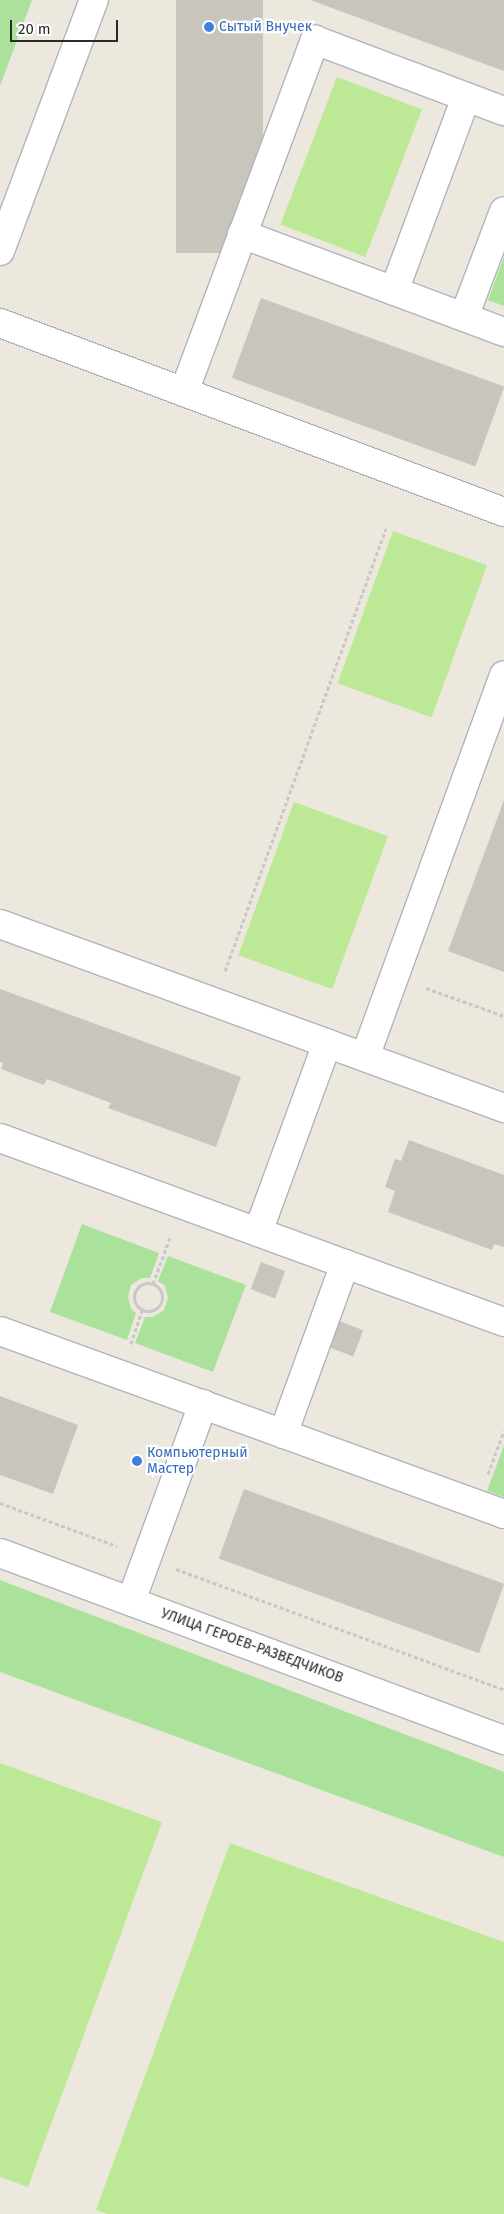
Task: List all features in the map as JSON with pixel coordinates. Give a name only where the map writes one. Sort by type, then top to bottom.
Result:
[{"type":"street","points":[[0,252],[94,0]]},
{"type":"street","points":[[184,392],[315,40],[504,111]]},
{"type":"street","points":[[394,291],[466,97]]},
{"type":"street","points":[[464,317],[504,211]]},
{"type":"street","points":[[242,234],[504,332]]},
{"type":"street","points":[[0,323],[504,512]]},
{"type":"street","points":[[365,1057],[504,676]]},
{"type":"street","points":[[0,924],[504,1108]]},
{"type":"street","points":[[258,1232],[327,1043]]},
{"type":"street","points":[[0,1138],[504,1322]]},
{"type":"street","points":[[283,1434],[345,1264]]},
{"type":"street","points":[[0,1330],[504,1514]]},
{"type":"street","points":[[131,1601],[203,1404]]},
{"type":"street","name":"УЛИЦА ГЕРОЕВ-РАЗВЕДЧИКОВ","points":[[0,1553],[504,1740]]},
{"type":"path","points":[[213,1002],[386,528]]},
{"type":"path","points":[[394,976],[504,1016]]},
{"type":"path","points":[[153,1284],[182,1204]]},
{"type":"path","points":[[144,1283],[153,1284],[160,1289],[162,1298],[160,1306],[152,1312],[142,1311],[136,1306],[133,1297],[136,1288],[144,1283]]},
{"type":"path","points":[[477,1504],[504,1430]]},
{"type":"path","points":[[0,1503],[504,1690]]},
{"type":"green space","points":[[0,0],[32,0],[0,86]]},
{"type":"green space","points":[[337,77],[422,110],[365,257],[280,225]]},
{"type":"green space","points":[[504,257],[504,306],[488,300]]},
{"type":"green space","points":[[393,531],[487,565],[432,717],[338,683]]},
{"type":"green space","points":[[294,802],[388,836],[332,989],[238,955]]},
{"type":"green space","points":[[82,1224],[159,1253],[150,1278],[142,1278],[131,1285],[128,1297],[131,1309],[136,1313],[127,1340],[50,1312]]},
{"type":"green space","points":[[168,1256],[246,1285],[213,1372],[135,1343],[145,1317],[153,1317],[164,1310],[168,1298],[165,1286],[158,1281]]},
{"type":"green space","points":[[504,1445],[504,1497],[487,1491]]},
{"type":"green space","points":[[0,1580],[504,1772],[504,1857],[0,1672]]},
{"type":"green space","points":[[0,1763],[162,1822],[28,2187],[0,2177]]},
{"type":"green space","points":[[230,1843],[504,1942],[504,2214],[108,2214],[96,2210]]},
{"type":"building","points":[[176,0],[263,0],[263,253],[176,253]]},
{"type":"building","points":[[310,0],[504,0],[504,71]]},
{"type":"building","points":[[261,298],[504,386],[475,466],[232,378]]},
{"type":"building","points":[[504,800],[504,972],[448,951]]},
{"type":"building","points":[[0,989],[241,1077],[216,1147],[108,1108],[111,1103],[47,1079],[44,1085],[1,1069],[3,1063],[0,1062]]},
{"type":"building","points":[[409,1140],[504,1175],[504,1247],[494,1244],[492,1250],[388,1212],[395,1191],[385,1187],[395,1159],[401,1161]]},
{"type":"building","points":[[261,1262],[285,1271],[275,1298],[251,1289]]},
{"type":"building","points":[[339,1321],[363,1330],[353,1356],[329,1347]]},
{"type":"building","points":[[0,1396],[78,1425],[53,1494],[0,1475]]},
{"type":"building","points":[[244,1489],[504,1584],[479,1653],[219,1559]]},
{"type":"place","name":"Сытый Внучек","points":[[209,27]]},
{"type":"place","name":"Компьютерный Мастер","points":[[137,1461]]}]
